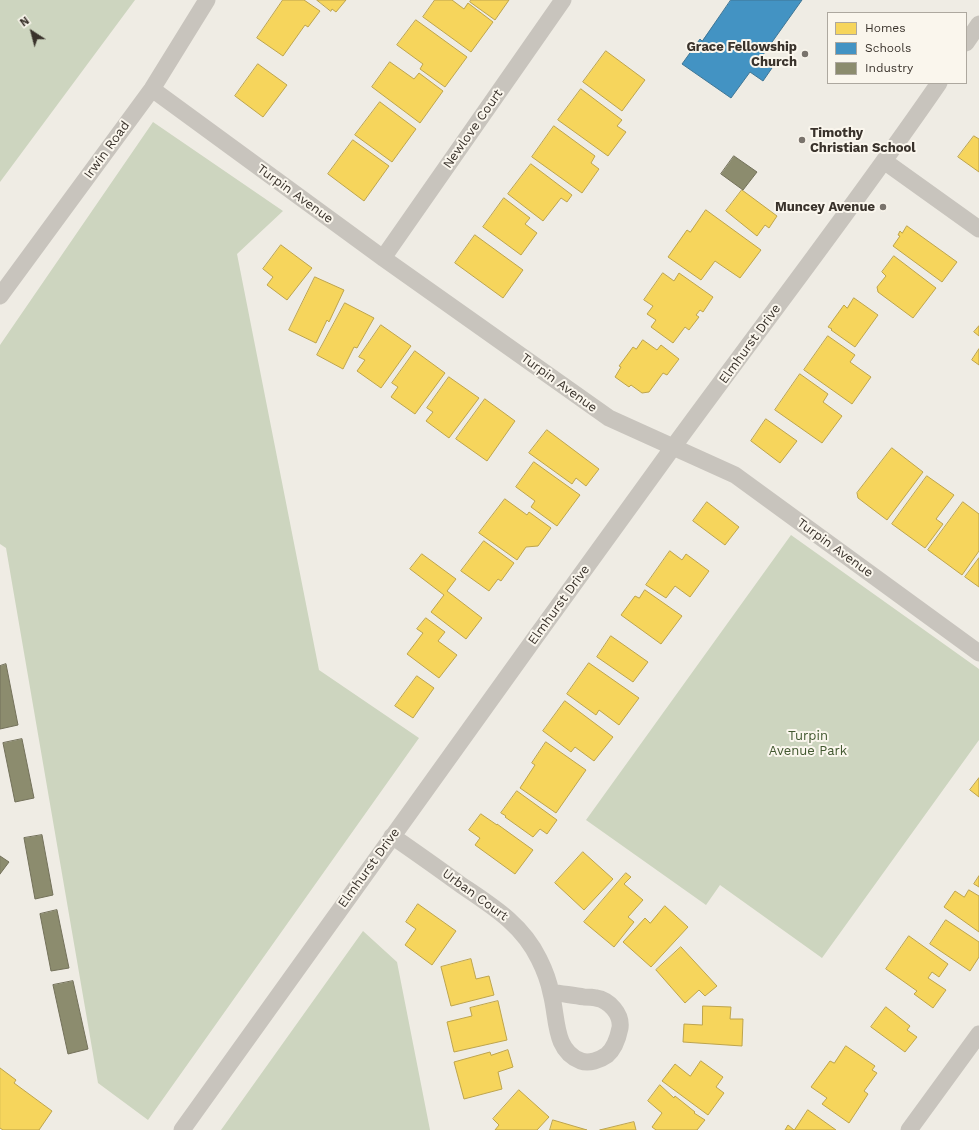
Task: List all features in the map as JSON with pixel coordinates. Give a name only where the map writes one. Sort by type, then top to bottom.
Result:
[{"type":"street","name":"Irwin Road","points":[[0,296],[152,89],[207,0]]},
{"type":"street","name":"Newlove Court","points":[[383,258],[563,0]]},
{"type":"street","points":[[967,42],[979,24]]},
{"type":"street","name":"Elmhurst Drive","points":[[182,1130],[392,836],[674,446],[884,161],[938,84]]},
{"type":"street","name":"Turpin Avenue","points":[[152,89],[383,258],[609,418],[674,446],[735,475],[979,653]]},
{"type":"street","points":[[884,161],[979,229]]},
{"type":"street","name":"Urban Court","points":[[392,836],[506,916],[517,926],[539,959],[551,992],[559,1038],[562,1046],[568,1053],[584,1062],[593,1061],[607,1054],[616,1042],[620,1025],[618,1016],[613,1007],[605,1001],[596,998],[551,992]]},
{"type":"street","points":[[909,1130],[979,1034]]},
{"type":"green space","points":[[0,0],[135,0],[0,182]]},
{"type":"green space","points":[[153,122],[283,211],[237,254],[319,670],[419,738],[148,1120],[98,1083],[6,548],[0,544],[0,345]]},
{"type":"green space","name":"Turpin Avenue Park","points":[[791,535],[979,669],[979,740],[822,958],[720,885],[706,905],[586,820]]},
{"type":"green space","points":[[363,931],[397,962],[430,1130],[221,1130]]},
{"type":"building: Homes","points":[[283,0],[304,0],[320,11],[308,27],[305,25],[283,56],[257,38]]},
{"type":"building: Homes","points":[[317,0],[346,0],[336,12],[332,9],[331,11]]},
{"type":"building: Homes","points":[[435,0],[452,0],[464,9],[468,3],[493,22],[471,52],[423,17]]},
{"type":"building: Homes","points":[[471,0],[509,0],[495,20],[470,2]]},
{"type":"building: Homes","points":[[416,20],[467,57],[445,87],[420,69],[423,64],[397,45]]},
{"type":"building: Homes","points":[[606,51],[645,80],[622,111],[583,82]]},
{"type":"building: Homes","points":[[390,62],[414,79],[419,73],[443,91],[420,123],[372,87]]},
{"type":"building: Homes","points":[[258,64],[287,85],[263,117],[235,96]]},
{"type":"building: Homes","points":[[581,89],[622,120],[617,126],[626,132],[608,156],[558,120]]},
{"type":"building: Homes","points":[[380,102],[416,129],[392,162],[355,135]]},
{"type":"building: Homes","points":[[554,126],[595,156],[591,163],[599,169],[582,193],[532,157]]},
{"type":"building: Homes","points":[[974,136],[979,139],[979,172],[958,157]]},
{"type":"building: Homes","points":[[353,140],[389,166],[364,201],[328,174]]},
{"type":"building: Homes","points":[[531,164],[572,195],[567,202],[561,198],[543,221],[508,194]]},
{"type":"building: Homes","points":[[742,190],[777,216],[769,228],[765,225],[757,236],[726,211]]},
{"type":"building: Homes","points":[[504,198],[530,218],[525,224],[537,233],[521,255],[483,227]]},
{"type":"building: Homes","points":[[706,210],[761,250],[740,278],[715,261],[701,280],[668,257],[687,230],[690,232]]},
{"type":"building: Homes","points":[[907,226],[957,262],[942,282],[893,246],[900,236],[898,235],[900,231],[902,233]]},
{"type":"building: Homes","points":[[475,235],[523,270],[503,298],[455,263]]},
{"type":"building: Homes","points":[[281,245],[312,268],[287,300],[267,285],[273,277],[263,269]]},
{"type":"building: Homes","points":[[894,256],[936,288],[913,318],[878,292],[877,287],[886,276],[882,272]]},
{"type":"building: Homes","points":[[663,273],[674,281],[679,273],[713,297],[703,312],[700,310],[696,315],[699,317],[689,330],[685,327],[673,343],[651,327],[656,320],[647,314],[653,306],[644,300]]},
{"type":"building: Homes","points":[[315,277],[344,290],[329,322],[327,320],[316,343],[289,330]]},
{"type":"building: Homes","points":[[854,298],[878,315],[855,347],[828,327],[844,305],[847,308]]},
{"type":"building: Homes","points":[[345,303],[374,318],[357,348],[354,347],[343,369],[317,355]]},
{"type":"building: Homes","points":[[381,325],[411,346],[381,388],[357,371],[365,360],[359,357]]},
{"type":"building: Homes","points":[[979,326],[979,336],[974,332]]},
{"type":"building: Homes","points":[[828,336],[855,355],[850,362],[871,377],[852,404],[804,370]]},
{"type":"building: Homes","points":[[643,340],[657,350],[661,345],[679,359],[667,375],[663,373],[649,392],[642,393],[631,385],[629,387],[615,377],[621,367],[619,366],[633,347],[636,349]]},
{"type":"building: Homes","points":[[979,349],[979,365],[972,360]]},
{"type":"building: Homes","points":[[415,351],[445,373],[415,414],[391,397],[398,387],[392,383]]},
{"type":"building: Homes","points":[[800,374],[828,394],[823,402],[842,416],[822,443],[775,410]]},
{"type":"building: Homes","points":[[449,377],[479,398],[449,438],[426,421],[433,412],[427,408]]},
{"type":"building: Homes","points":[[485,399],[515,421],[487,461],[456,439]]},
{"type":"building: Homes","points":[[766,419],[797,441],[780,463],[751,441]]},
{"type":"building: Homes","points":[[547,430],[599,469],[586,486],[576,478],[572,484],[529,453]]},
{"type":"building: Homes","points":[[892,448],[923,472],[887,520],[858,498],[857,493]]},
{"type":"building: Homes","points":[[534,462],[580,495],[557,526],[531,507],[535,501],[516,487]]},
{"type":"building: Homes","points":[[927,476],[954,495],[936,519],[943,524],[925,548],[892,524]]},
{"type":"building: Homes","points":[[505,499],[527,515],[529,512],[551,528],[538,546],[526,547],[517,560],[479,533]]},
{"type":"building: Homes","points":[[707,502],[739,527],[725,545],[693,521]]},
{"type":"building: Homes","points":[[963,502],[979,514],[979,551],[962,575],[928,550]]},
{"type":"building: Homes","points":[[484,541],[514,563],[501,581],[498,579],[489,591],[461,571]]},
{"type":"building: Homes","points":[[670,551],[682,560],[686,554],[709,571],[690,597],[675,586],[666,598],[646,585]]},
{"type":"building: Homes","points":[[422,554],[456,579],[447,591],[482,618],[466,639],[431,612],[444,595],[410,569]]},
{"type":"building: Homes","points":[[979,558],[979,587],[965,577]]},
{"type":"building: Homes","points":[[645,590],[682,616],[661,644],[621,615],[635,596],[639,598]]},
{"type":"building: Homes","points":[[426,618],[445,632],[438,641],[457,655],[439,678],[407,654],[423,633],[417,629]]},
{"type":"building: Homes","points":[[611,636],[648,662],[633,682],[597,657]]},
{"type":"building: Homes","points":[[589,663],[639,698],[619,725],[599,710],[596,715],[567,694]]},
{"type":"building: Homes","points":[[417,676],[434,688],[413,718],[395,706]]},
{"type":"building: Homes","points":[[565,701],[613,737],[594,761],[575,747],[571,752],[543,731]]},
{"type":"building: Homes","points":[[546,742],[586,770],[556,813],[520,788],[535,765],[532,763]]},
{"type":"building: Homes","points":[[979,778],[979,797],[970,790]]},
{"type":"building: Homes","points":[[517,791],[557,820],[547,834],[540,829],[533,837],[501,813]]},
{"type":"building: Homes","points":[[481,814],[533,850],[515,874],[475,845],[480,838],[469,830]]},
{"type":"building: Homes","points":[[583,852],[613,879],[584,910],[555,883]]},
{"type":"building: Homes","points":[[626,873],[631,877],[624,884],[643,900],[628,917],[634,922],[614,947],[584,922]]},
{"type":"building: Homes","points":[[979,876],[979,887],[974,884]]},
{"type":"building: Homes","points":[[969,890],[979,896],[979,932],[944,907],[955,891],[964,897]]},
{"type":"building: Homes","points":[[418,904],[456,931],[432,965],[405,945],[416,929],[406,922]]},
{"type":"building: Homes","points":[[665,906],[688,927],[651,967],[623,942],[645,918],[650,923]]},
{"type":"building: Homes","points":[[946,920],[979,942],[979,957],[970,971],[930,944]]},
{"type":"building: Homes","points":[[909,936],[948,964],[939,977],[932,972],[928,978],[946,990],[933,1008],[914,994],[917,991],[886,969]]},
{"type":"building: Homes","points":[[681,947],[717,986],[705,996],[699,990],[685,1003],[656,970]]},
{"type":"building: Homes","points":[[471,959],[476,979],[489,976],[494,995],[451,1006],[441,967]]},
{"type":"building: Homes","points":[[498,1001],[507,1040],[454,1052],[447,1022],[472,1016],[470,1008]]},
{"type":"building: Homes","points":[[703,1006],[731,1007],[730,1019],[743,1019],[742,1046],[683,1042],[684,1024],[702,1025]]},
{"type":"building: Homes","points":[[886,1007],[910,1026],[907,1030],[917,1037],[905,1052],[871,1027]]},
{"type":"building: Homes","points":[[846,1046],[875,1066],[872,1070],[877,1073],[864,1091],[868,1094],[849,1123],[822,1104],[827,1098],[811,1087],[830,1061],[834,1063]]},
{"type":"building: Homes","points":[[508,1050],[513,1067],[498,1072],[502,1089],[464,1099],[454,1062],[490,1052],[491,1055]]},
{"type":"building: Homes","points":[[701,1061],[723,1077],[716,1087],[724,1093],[708,1115],[662,1081],[675,1064],[690,1076]]},
{"type":"building: Homes","points":[[0,1068],[16,1080],[14,1083],[52,1111],[39,1130],[3,1130],[0,1128]]},
{"type":"building: Homes","points":[[660,1085],[674,1098],[675,1096],[695,1112],[694,1113],[705,1120],[697,1130],[656,1130],[652,1127],[662,1113],[648,1101]]},
{"type":"building: Homes","points":[[519,1090],[549,1117],[537,1130],[495,1130],[499,1125],[493,1119]]},
{"type":"building: Homes","points":[[808,1110],[836,1130],[794,1130]]},
{"type":"building: Homes","points":[[553,1120],[587,1130],[550,1130]]},
{"type":"building: Homes","points":[[634,1122],[636,1130],[600,1130]]},
{"type":"building: Homes","points":[[788,1125],[794,1130],[785,1130]]},
{"type":"building: Schools","points":[[731,0],[802,0],[760,59],[772,68],[763,81],[750,72],[731,98],[682,64],[700,39],[702,41]]},
{"type":"building: Industry","points":[[734,156],[757,172],[743,190],[721,174]]},
{"type":"building: Industry","points":[[6,664],[18,725],[0,729],[0,666]]},
{"type":"building: Industry","points":[[22,739],[34,798],[15,802],[3,743]]},
{"type":"building: Industry","points":[[42,835],[53,895],[35,899],[24,838]]},
{"type":"building: Industry","points":[[0,856],[9,862],[0,874]]},
{"type":"building: Industry","points":[[57,910],[69,968],[51,971],[40,914]]},
{"type":"building: Industry","points":[[73,981],[88,1049],[68,1054],[53,985]]},
{"type":"place","name":"Grace Fellowship Church","points":[[805,54]]},
{"type":"place","name":"Timothy Christian School","points":[[802,140]]},
{"type":"place","name":"Muncey Avenue","points":[[883,207]]}]
